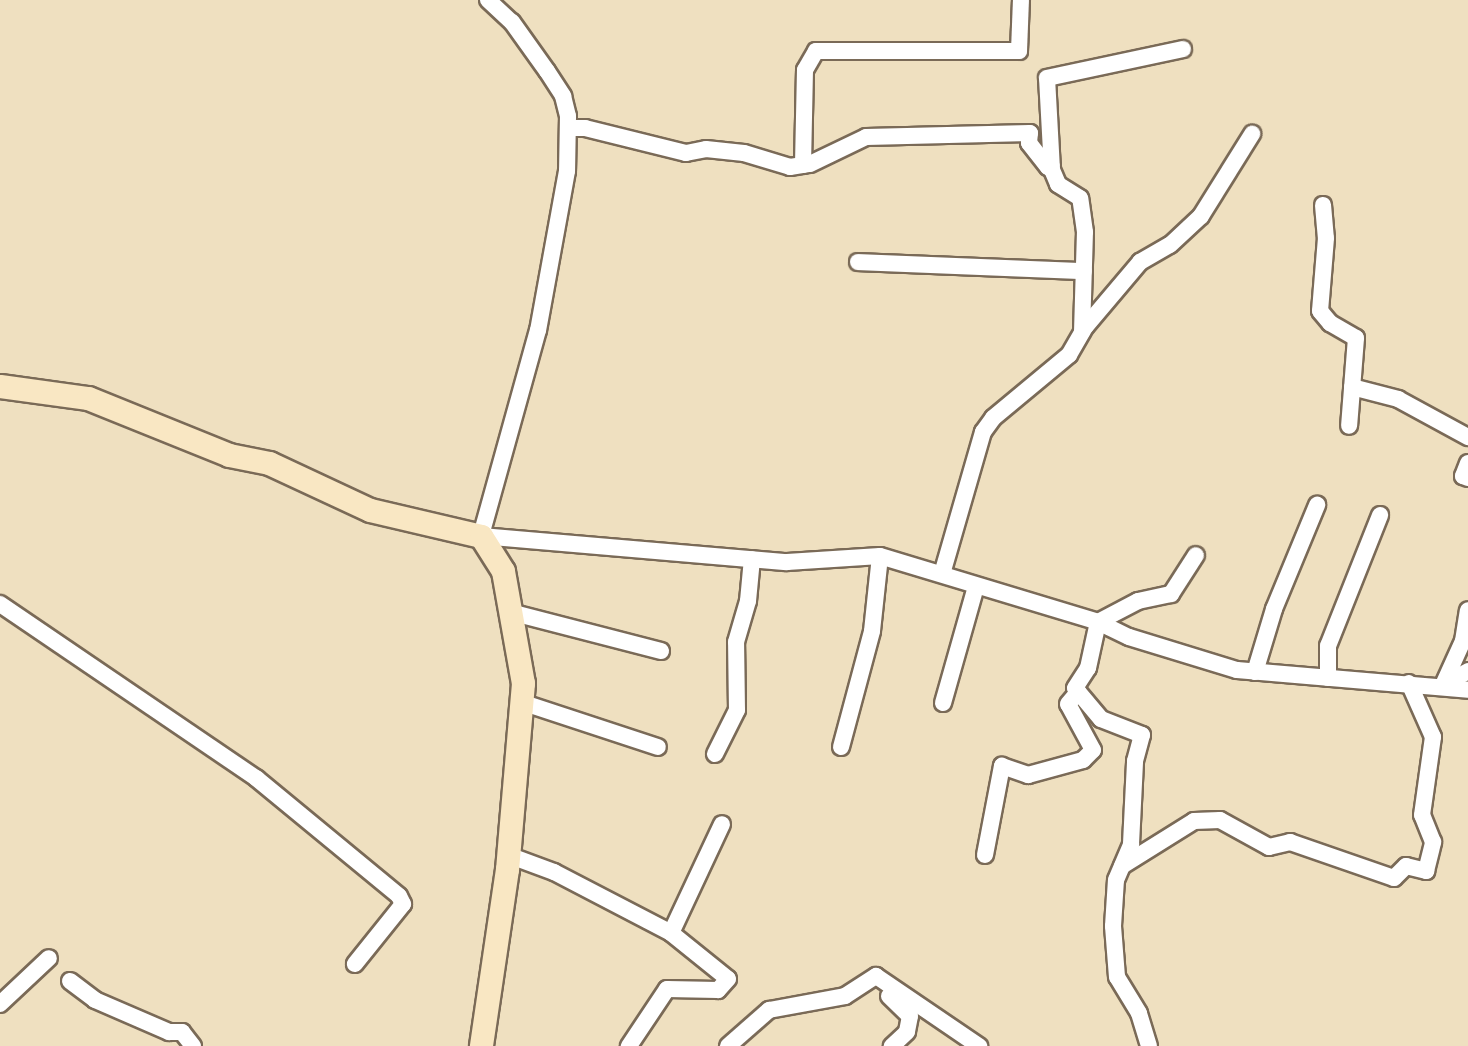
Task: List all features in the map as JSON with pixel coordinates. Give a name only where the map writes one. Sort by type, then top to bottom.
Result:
[{"type":"street","points":[[482,1046],[508,855],[523,683],[503,571],[481,536],[538,330],[567,171],[568,128],[563,96],[512,22],[488,0]]},
{"type":"street","points":[[803,165],[805,70],[817,51],[1019,51],[1021,0]]},
{"type":"street","points":[[1082,331],[1085,232],[1080,198],[1058,184],[1052,165],[1047,78],[1183,48]]},
{"type":"street","points":[[568,128],[585,128],[686,153],[706,149],[744,153],[790,167],[803,165],[866,137],[1030,133],[1029,143],[1048,167],[1052,165]]},
{"type":"street","points":[[942,574],[984,432],[1007,404],[1069,355],[1082,331],[1139,262],[1170,245],[1201,216],[1252,134]]},
{"type":"street","points":[[1323,205],[1326,239],[1320,311],[1330,323],[1356,338],[1349,426]]},
{"type":"street","points":[[858,262],[1084,271]]},
{"type":"street","points":[[0,386],[88,398],[229,455],[269,463],[370,510],[481,536],[803,563],[880,556],[1098,622],[1129,637],[1255,672],[1443,685],[1468,690]]},
{"type":"street","points":[[1352,387],[1398,399],[1468,437]]},
{"type":"street","points":[[1468,463],[1463,476],[1468,478]]},
{"type":"street","points":[[1255,672],[1274,609],[1317,505]]},
{"type":"street","points":[[1328,678],[1328,646],[1380,515]]},
{"type":"street","points":[[1098,622],[1138,601],[1171,594],[1196,555]]},
{"type":"street","points":[[841,747],[872,631],[880,556]]},
{"type":"street","points":[[715,754],[737,710],[736,642],[748,601],[752,559]]},
{"type":"street","points":[[943,703],[976,586]]},
{"type":"street","points":[[0,604],[256,778],[399,896],[403,904],[355,964]]},
{"type":"street","points":[[1443,685],[1463,641],[1468,610]]},
{"type":"street","points":[[510,612],[661,651]]},
{"type":"street","points":[[1098,622],[1088,668],[1075,688],[1101,719],[1142,735],[1135,761],[1131,844],[1116,880],[1114,959],[1117,977],[1139,1013],[1149,1046]]},
{"type":"street","points":[[1443,685],[1468,671]]},
{"type":"street","points":[[1122,866],[1194,821],[1220,820],[1269,847],[1290,842],[1394,878],[1405,866],[1426,872],[1433,842],[1422,815],[1433,737],[1409,683]]},
{"type":"street","points":[[985,855],[1002,766],[1028,775],[1083,760],[1093,750],[1068,704],[1078,692]]},
{"type":"street","points":[[522,702],[658,747]]},
{"type":"street","points":[[671,933],[722,824]]},
{"type":"street","points":[[508,855],[554,872],[671,933],[729,979],[718,990],[667,989],[629,1046]]},
{"type":"street","points":[[0,1004],[49,958]]},
{"type":"street","points":[[728,1046],[769,1010],[825,1002],[870,982],[876,976],[979,1046]]},
{"type":"street","points":[[70,981],[95,1000],[169,1032],[182,1032],[193,1046]]},
{"type":"street","points":[[870,982],[903,1006],[910,1016],[906,1032],[892,1046]]}]
